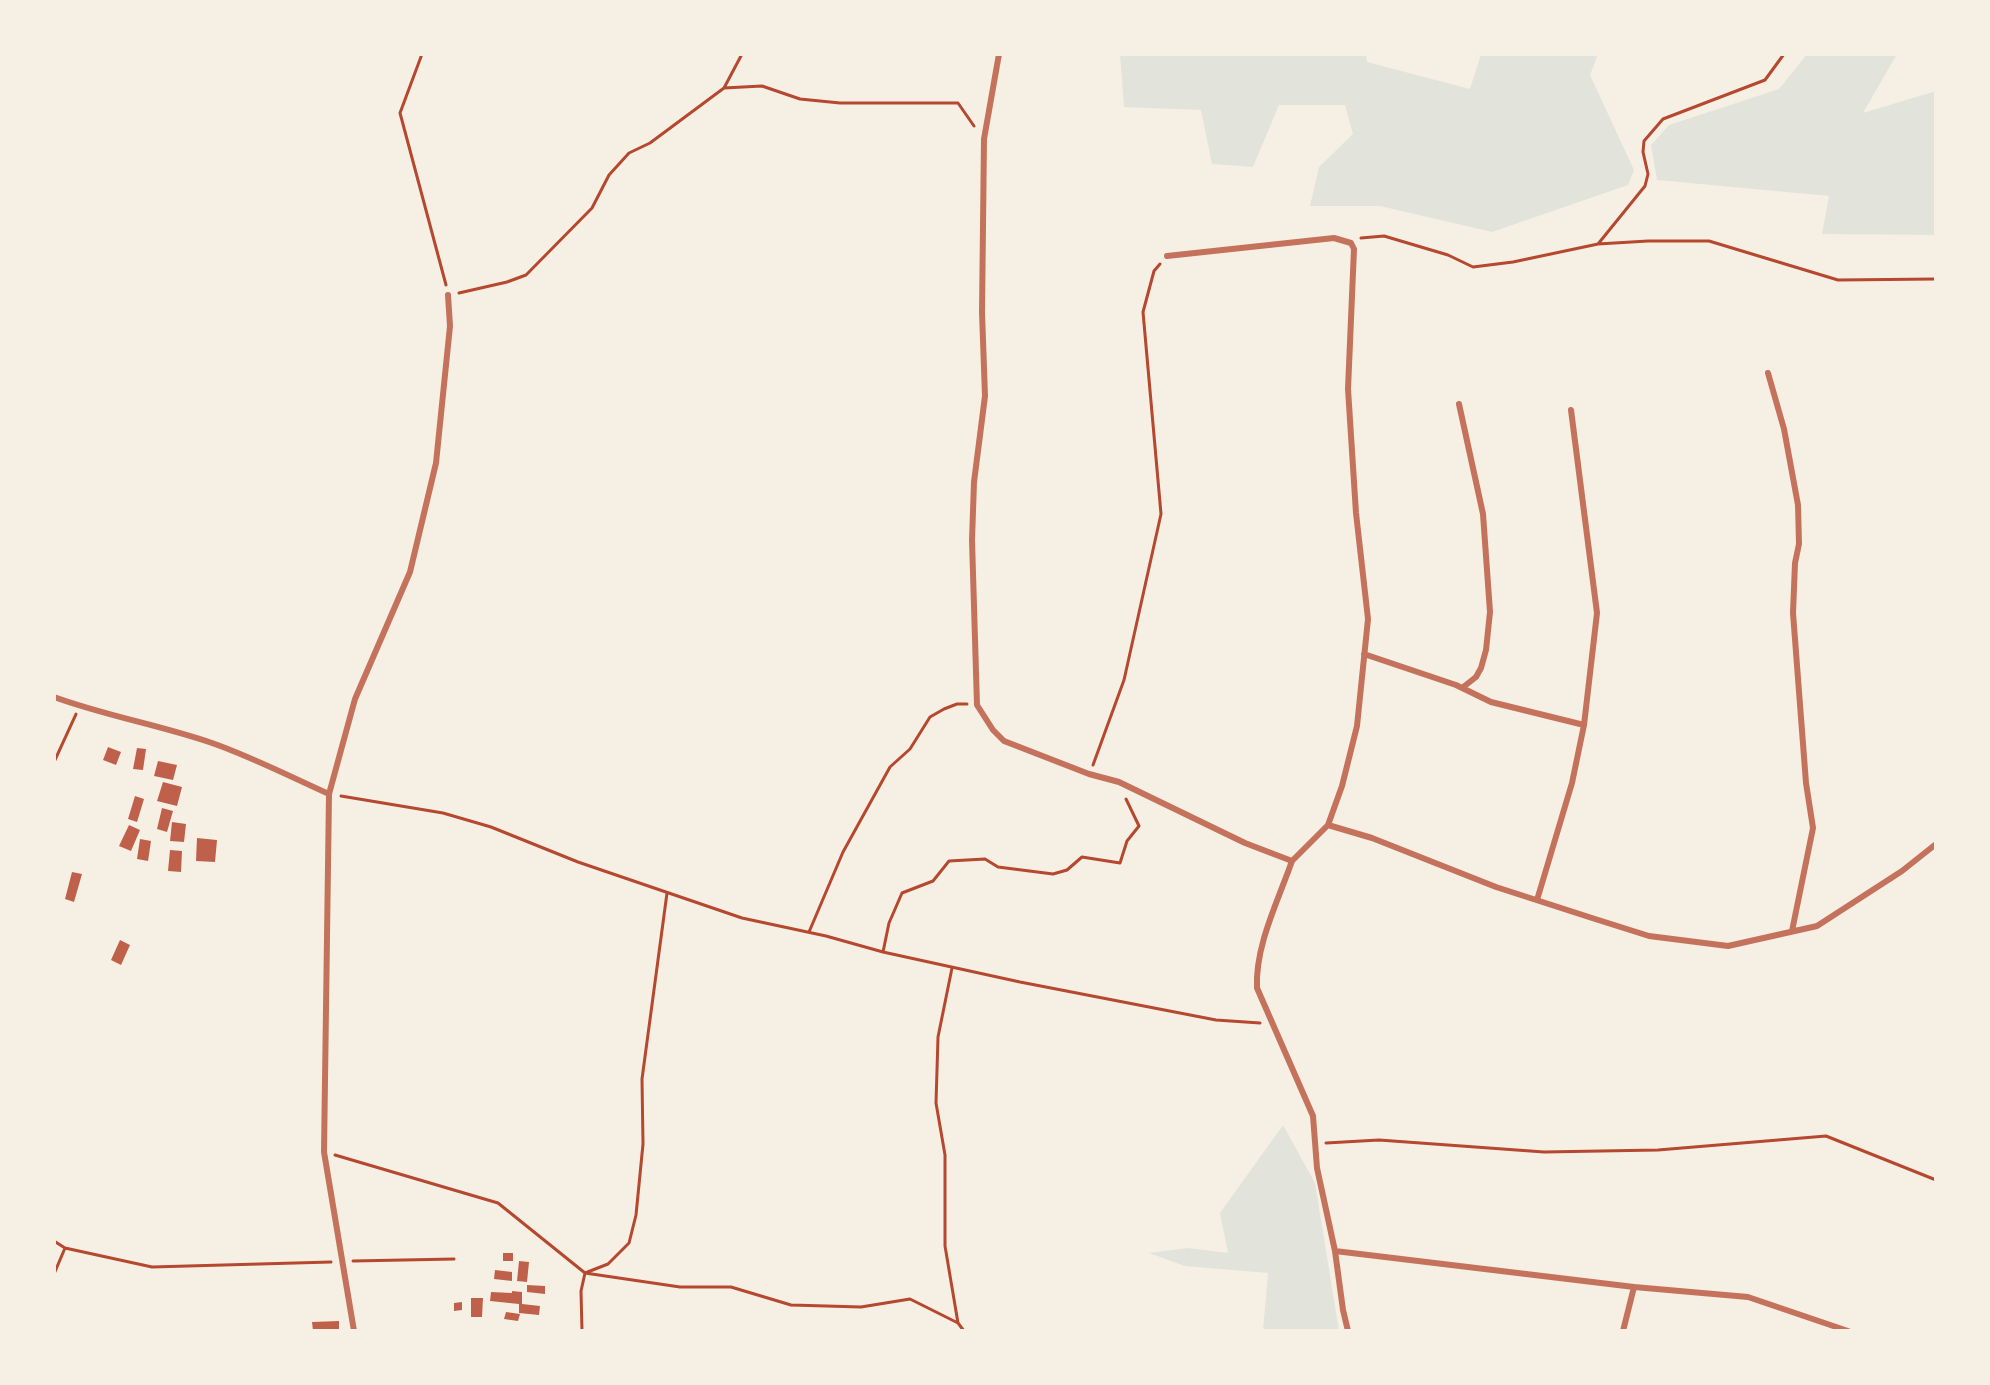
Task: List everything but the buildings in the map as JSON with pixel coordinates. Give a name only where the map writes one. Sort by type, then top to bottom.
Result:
[{"type":"street","points":[[999,54],[984,139],[982,312],[985,396],[974,482],[972,540],[977,705],[993,730],[1004,741],[1089,774],[1119,782],[1245,843],[1292,861]]},
{"type":"street","points":[[1167,256],[1342,239],[1351,243],[1354,249],[1348,389],[1356,513],[1368,619],[1358,726],[1342,786],[1328,825],[1292,861],[1259,954],[1256,971],[1257,988],[1313,1116],[1317,1168],[1335,1251],[1342,1310],[1348,1331]]},
{"type":"street","points":[[354,1331],[324,1152],[329,794],[355,699],[410,572],[436,463],[450,326],[448,295]]},
{"type":"street","points":[[1768,373],[1784,429],[1798,505],[1799,544],[1795,563],[1793,613],[1806,783],[1813,828],[1792,931]]},
{"type":"street","points":[[1459,404],[1483,514],[1490,612],[1486,650],[1481,668],[1476,677],[1462,688]]},
{"type":"street","points":[[1538,900],[1572,783],[1584,725],[1598,614],[1571,410]]},
{"type":"street","points":[[1364,654],[1462,688],[1491,702],[1584,725]]},
{"type":"street","points":[[54,697],[210,742],[329,794]]},
{"type":"street","points":[[1328,825],[1372,838],[1496,887],[1649,936],[1728,946],[1817,926],[1902,871],[1936,844]]},
{"type":"street","points":[[1335,1251],[1634,1287],[1748,1297],[1848,1331]]},
{"type":"street","points":[[1623,1331],[1634,1287]]},
{"type":"path","points":[[422,54],[400,113],[448,295],[507,282],[526,275],[592,208],[609,175],[629,153],[650,143],[724,88],[741,54]]},
{"type":"path","points":[[1598,244],[1645,186],[1648,174],[1642,152],[1644,141],[1663,119],[1765,80],[1784,54]]},
{"type":"path","points":[[724,88],[762,86],[800,99],[840,103],[958,103],[984,139]]},
{"type":"path","points":[[1342,239],[1384,236],[1448,255],[1473,267],[1513,262],[1598,244],[1709,241],[1838,280],[1936,279]]},
{"type":"path","points":[[1089,774],[1124,680],[1161,514],[1143,312],[1154,271],[1167,256]]},
{"type":"path","points":[[809,932],[843,852],[890,767],[909,749],[930,717],[957,704],[977,705]]},
{"type":"path","points":[[54,762],[79,706]]},
{"type":"path","points":[[883,952],[888,923],[902,893],[933,881],[949,861],[984,859],[998,867],[1053,874],[1067,870],[1082,857],[1120,863],[1127,841],[1139,826],[1119,782]]},
{"type":"path","points":[[329,794],[443,813],[491,827],[578,862],[742,918],[809,932],[952,968],[1216,1020],[1271,1023]]},
{"type":"path","points":[[585,1273],[608,1264],[629,1243],[636,1215],[643,1144],[642,1079],[667,892]]},
{"type":"path","points":[[952,968],[938,1037],[936,1103],[945,1155],[945,1246],[958,1323]]},
{"type":"path","points":[[1315,1144],[1379,1140],[1544,1152],[1646,1150],[1826,1136],[1936,1180]]},
{"type":"path","points":[[324,1152],[498,1203],[585,1273],[680,1287],[731,1287],[791,1305],[861,1307],[910,1299],[958,1323],[964,1331]]},
{"type":"path","points":[[54,1241],[65,1248],[152,1267],[454,1259]]},
{"type":"path","points":[[54,1274],[65,1248]]},
{"type":"path","points":[[582,1331],[581,1291],[585,1273]]},
{"type":"shaded area","points":[[1120,54],[1366,54],[1367,62],[1470,89],[1481,54],[1598,54],[1590,75],[1634,170],[1628,185],[1492,232],[1380,206],[1310,206],[1319,167],[1353,134],[1345,105],[1279,105],[1253,167],[1212,164],[1201,110],[1124,107]]},
{"type":"shaded area","points":[[1807,54],[1897,54],[1863,113],[1936,91],[1936,235],[1822,234],[1829,196],[1657,180],[1651,145],[1669,125],[1779,89]]},
{"type":"shaded area","points":[[1283,1125],[1315,1183],[1339,1331],[1263,1331],[1268,1273],[1185,1266],[1149,1253],[1188,1248],[1228,1253],[1220,1213]]}]
